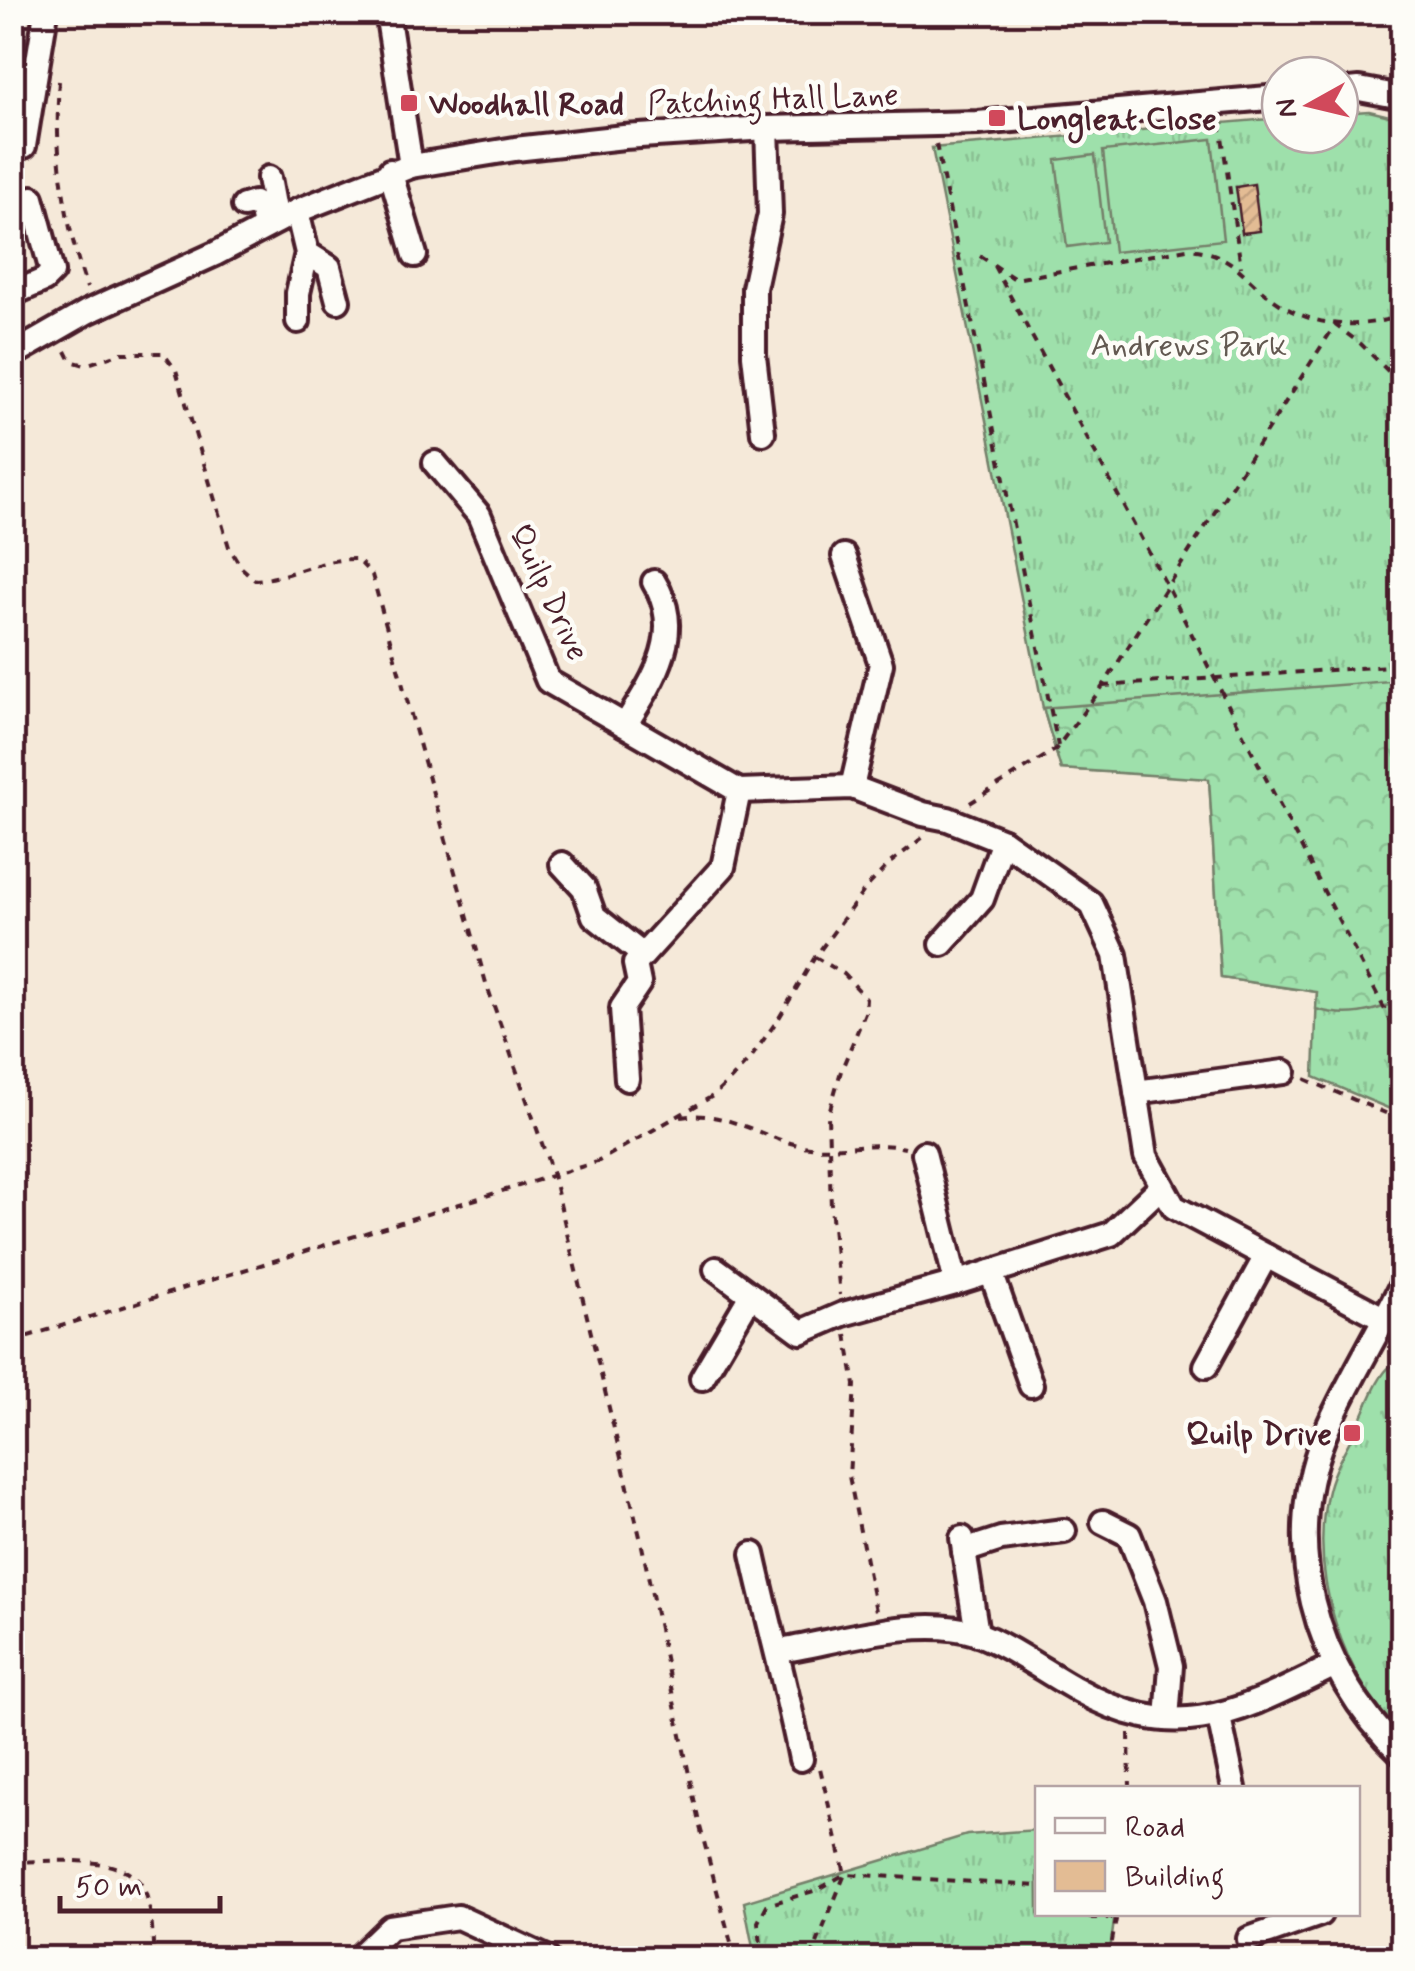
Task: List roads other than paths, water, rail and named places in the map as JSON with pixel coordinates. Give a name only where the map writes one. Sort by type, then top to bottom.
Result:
[{"type":"street","points":[[24,146],[48,70],[46,12]]},
{"type":"street","points":[[387,12],[400,169],[415,255]]},
{"type":"street","points":[[12,68],[48,70]]},
{"type":"street","points":[[1360,89],[1402,97]]},
{"type":"street","name":"Patching Hall Lane","points":[[12,355],[86,312],[280,220],[400,169],[514,149],[624,137],[767,128],[932,125],[1260,98]]},
{"type":"street","points":[[763,433],[754,354],[754,288],[770,214],[767,128]]},
{"type":"street","points":[[269,178],[280,220]]},
{"type":"street","points":[[12,294],[44,280],[52,272],[32,198]]},
{"type":"street","points":[[244,206],[254,203],[280,220],[307,253],[329,267],[338,302]]},
{"type":"street","points":[[298,321],[298,294],[307,253]]},
{"type":"street","name":"Quilp Drive","points":[[436,463],[479,515],[548,681],[739,790]]},
{"type":"street","points":[[844,556],[880,664],[852,787]]},
{"type":"street","points":[[626,725],[661,664],[668,640],[667,616],[654,582]]},
{"type":"street","points":[[627,1078],[622,1008],[638,983],[639,960],[723,866],[739,790],[852,787],[922,814],[948,818],[1003,842],[1091,903],[1115,955],[1146,1156],[1174,1208],[1385,1319]]},
{"type":"street","points":[[942,944],[982,898],[1003,842]]},
{"type":"street","points":[[562,864],[584,888],[594,916],[639,960]]},
{"type":"street","points":[[1136,1092],[1284,1072]]},
{"type":"street","points":[[924,1153],[956,1283]]},
{"type":"street","points":[[716,1269],[801,1332],[843,1314],[1111,1234],[1162,1186]]},
{"type":"street","points":[[1206,1366],[1266,1256]]},
{"type":"street","points":[[990,1272],[1031,1385]]},
{"type":"street","points":[[1402,1284],[1327,1429],[1306,1512],[1306,1574],[1318,1623],[1354,1698],[1402,1754]]},
{"type":"street","points":[[702,1378],[751,1295]]},
{"type":"street","points":[[1103,1522],[1129,1535],[1155,1601],[1171,1666],[1167,1719]]},
{"type":"street","points":[[977,1634],[962,1543],[1064,1531]]},
{"type":"street","points":[[754,1554],[801,1758]]},
{"type":"street","points":[[779,1651],[935,1626],[977,1634],[1084,1694],[1129,1712],[1167,1719],[1218,1717],[1250,1706],[1335,1664]]},
{"type":"street","points":[[1218,1717],[1234,1786]]},
{"type":"street","points":[[1249,1940],[1277,1921],[1308,1916]]},
{"type":"street","points":[[358,1958],[390,1928],[458,1918],[542,1958]]},
{"type":"place","name":"Woodhall Road","points":[[409,103]]},
{"type":"place","name":"Longleat Close","points":[[997,118]]},
{"type":"place","name":"Quilp Drive","points":[[1352,1433]]},
{"type":"park label","name":"Andrews Park","points":[[1189,344]]}]
